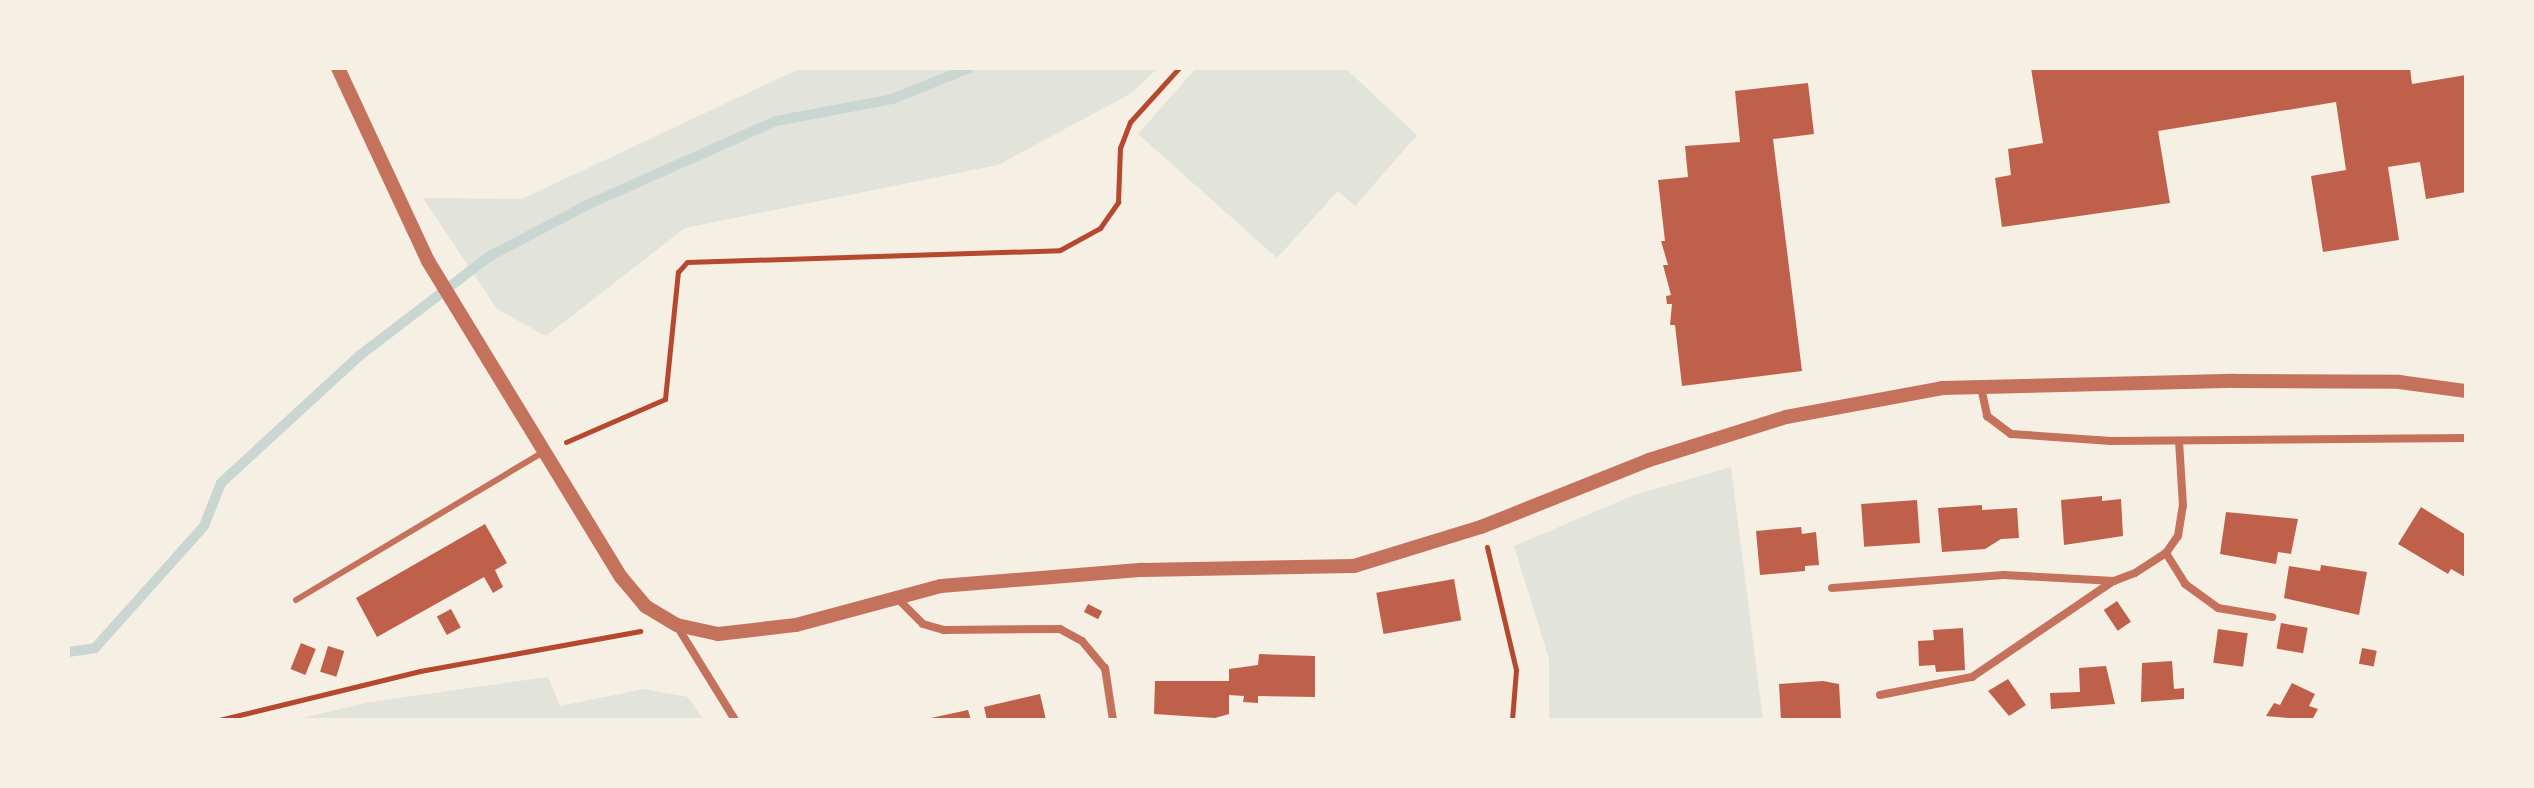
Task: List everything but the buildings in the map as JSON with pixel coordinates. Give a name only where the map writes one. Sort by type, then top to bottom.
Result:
[{"type":"street","points":[[338,68],[428,261],[621,577],[645,606],[677,625],[718,634],[796,625],[941,586],[1142,570],[1354,566],[1481,527],[1649,460],[1786,417],[1942,388],[2399,382],[2466,391]]},
{"type":"street","points":[[1981,387],[1987,416],[2011,434],[2179,441],[2466,438]]},
{"type":"street","points":[[1880,695],[1972,677],[2114,581],[2166,553],[2178,536],[2183,506],[2179,441]]},
{"type":"street","points":[[2166,553],[2185,584],[2218,608],[2272,617]]},
{"type":"street","points":[[1832,588],[2004,575],[2114,581]]},
{"type":"street","points":[[898,599],[923,624],[944,630],[1060,629],[1082,641],[1105,668],[1113,720]]},
{"type":"street","points":[[677,625],[735,720]]},
{"type":"lane","points":[[296,600],[545,451]]},
{"type":"path","points":[[545,451],[665,399],[678,272],[687,262],[1060,250],[1100,228],[1118,202],[1120,148],[1130,122],[1179,68]]},
{"type":"path","points":[[1481,527],[1516,670],[1512,720]]},
{"type":"path","points":[[219,720],[420,671],[677,625]]},
{"type":"shaded area","points":[[801,68],[1158,68],[1132,93],[998,165],[685,228],[546,336],[497,309],[423,198],[522,199]]},
{"type":"shaded area","points":[[1196,68],[1345,68],[1417,135],[1355,206],[1338,191],[1277,258],[1138,134]]},
{"type":"shaded area","points":[[1731,467],[1763,720],[1549,720],[1549,659],[1514,546],[1634,495]]},
{"type":"shaded area","points":[[548,677],[560,706],[644,689],[688,697],[704,720],[293,720],[370,702]]},
{"type":"waterway","points":[[68,652],[95,648],[204,526],[221,483],[359,356],[490,256],[587,205],[776,121],[892,99],[969,68]]}]
